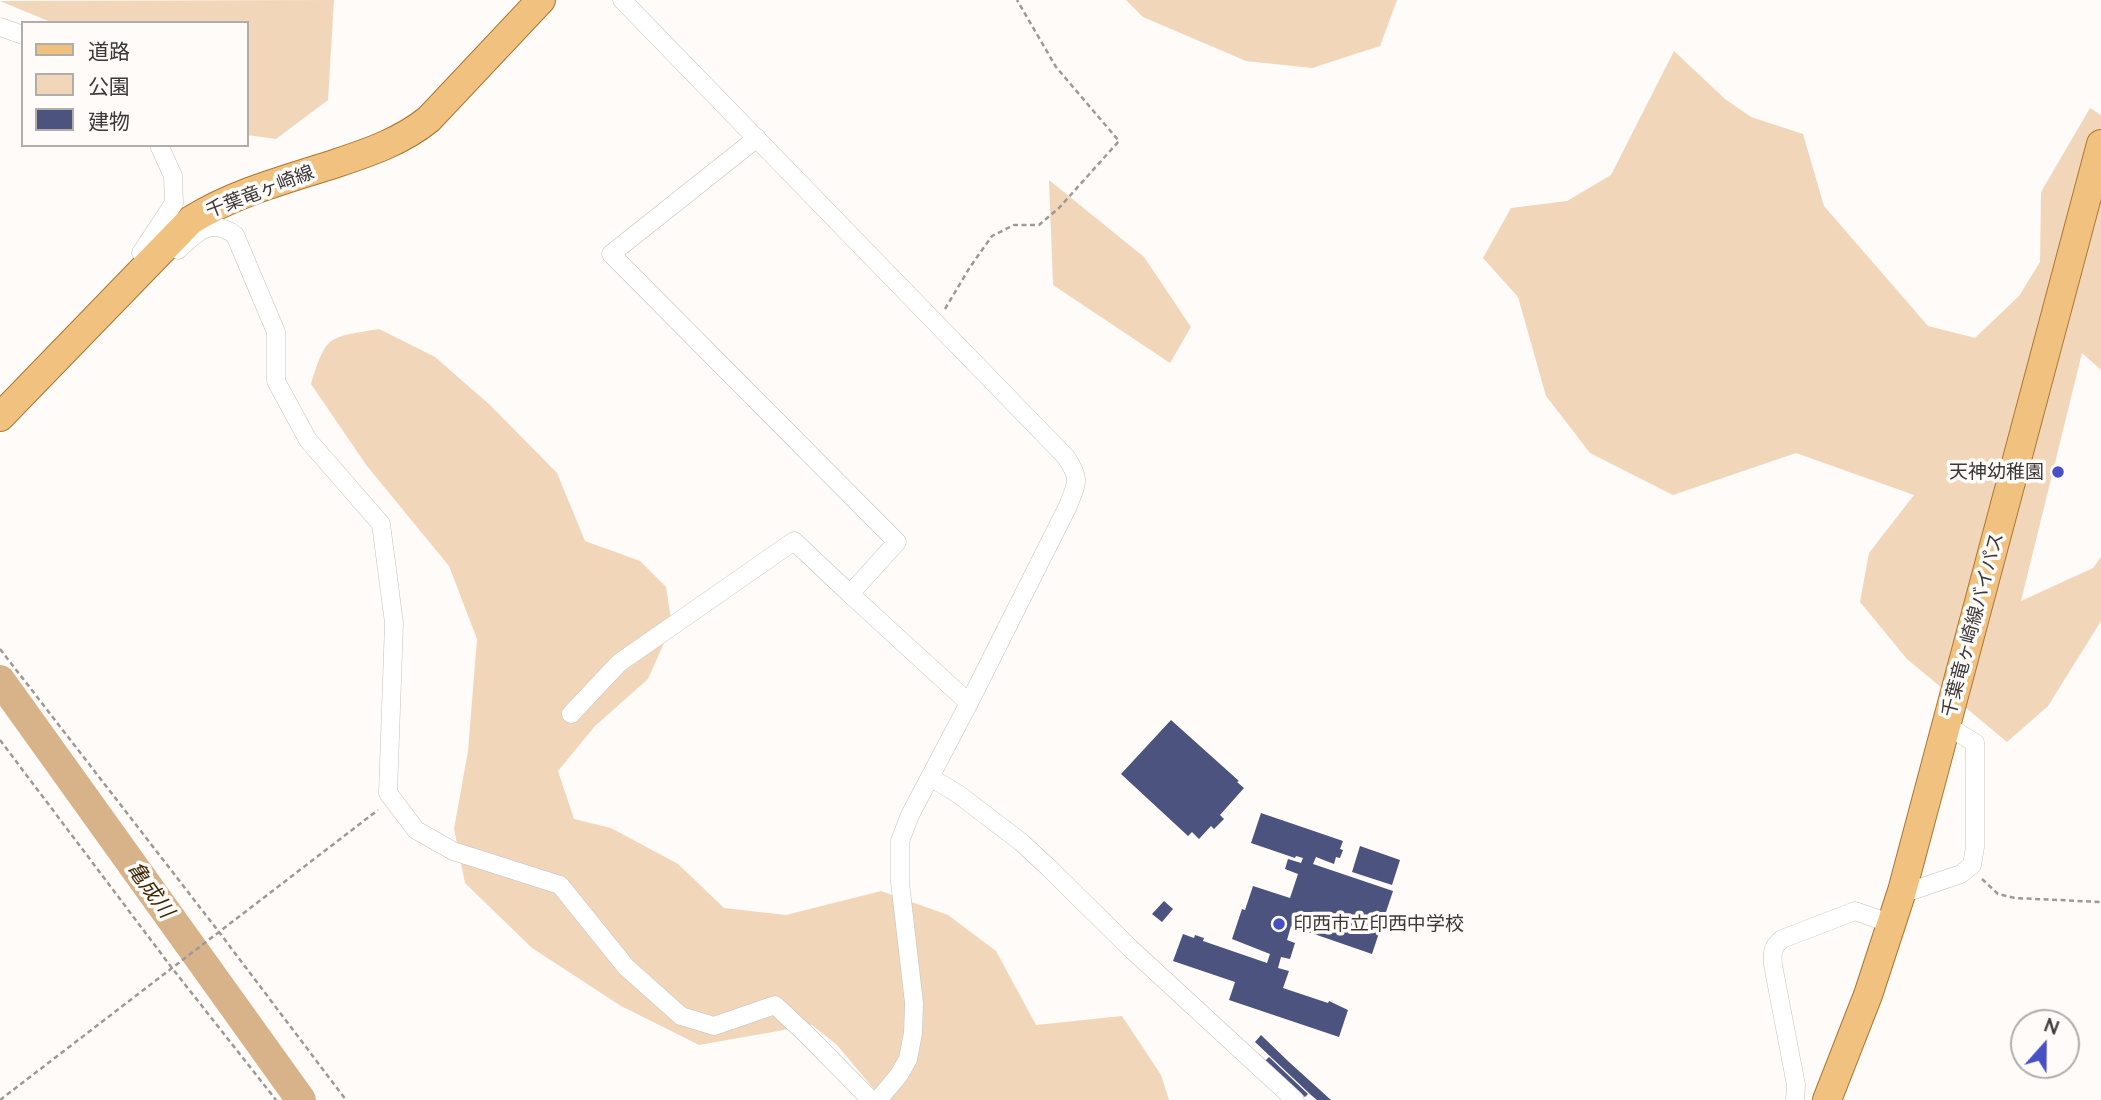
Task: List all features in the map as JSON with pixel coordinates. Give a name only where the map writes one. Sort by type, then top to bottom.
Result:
[{"type":"main road","name":"千葉竜ヶ崎線","points":[[0,417],[191,220],[209,209],[264,187],[373,151],[418,128],[541,0]]},
{"type":"main road","name":"千葉竜ヶ崎線バイパス","points":[[1827,1100],[1892,924],[2101,144]]},
{"type":"street","points":[[622,0],[1066,457],[1076,472],[1076,484],[1068,506],[910,815],[900,841],[900,882],[914,1003],[913,1033],[908,1059],[899,1075],[878,1100]]},
{"type":"street","points":[[0,27],[21,34]]},
{"type":"street","points":[[757,138],[611,254],[897,542],[850,594]]},
{"type":"street","points":[[160,147],[173,176],[174,204],[141,253],[143,255],[161,249],[170,250],[173,254],[208,226],[222,227],[235,235],[276,332],[276,381],[308,440],[381,524],[394,623],[388,793],[392,799],[416,830],[453,851],[560,885],[626,967],[681,1016],[714,1026],[775,1005],[871,1100]]},
{"type":"street","points":[[571,714],[619,663],[794,541],[969,703]]},
{"type":"street","points":[[1914,890],[1961,874],[1972,865],[1975,847],[1975,743],[1946,725]]},
{"type":"street","points":[[930,776],[994,821],[1048,867],[1130,948],[1295,1100]]},
{"type":"street","points":[[1795,1100],[1796,1085],[1773,965],[1774,945],[1782,939],[1855,911],[1892,924]]},
{"type":"path","points":[[937,325],[970,267],[992,236],[1014,225],[1039,225],[1059,208],[1119,141],[1056,67],[1017,0]]},
{"type":"path","points":[[0,649],[346,1100]]},
{"type":"path","points":[[0,740],[172,968],[276,1100]]},
{"type":"path","points":[[0,1100],[392,799]]},
{"type":"path","points":[[1972,865],[1998,894],[2015,898],[2101,902]]},
{"type":"green space","points":[[334,0],[328,100],[276,139],[248,135],[248,21],[48,21],[0,1]]},
{"type":"green space","points":[[1126,0],[1397,0],[1380,46],[1312,68],[1246,61],[1143,17]]},
{"type":"green space","points":[[1674,51],[1725,99],[1751,117],[1803,134],[1824,206],[1928,326],[1975,338],[2019,296],[2040,262],[2041,192],[2090,108],[2101,115],[2101,370],[2082,353],[2021,601],[2093,568],[2101,557],[2101,621],[2048,706],[2007,742],[1907,659],[1860,602],[1869,553],[1914,495],[1796,453],[1673,495],[1590,453],[1546,396],[1518,297],[1483,258],[1511,208],[1567,201],[1611,175]]},
{"type":"green space","points":[[1049,180],[1144,257],[1191,327],[1170,363],[1053,285]]},
{"type":"green space","points":[[379,329],[435,357],[490,405],[557,473],[585,541],[640,561],[666,587],[672,625],[648,679],[595,726],[558,771],[574,819],[611,828],[678,864],[724,908],[786,915],[881,891],[948,915],[996,951],[1036,1025],[1122,1016],[1161,1075],[1169,1100],[883,1100],[837,1045],[812,1025],[699,1045],[621,1006],[532,948],[465,883],[454,829],[468,751],[477,639],[449,566],[367,466],[311,384],[321,355],[332,341],[349,334]]},
{"type":"building","points":[[1171,720],[1244,788],[1220,815],[1224,819],[1214,829],[1211,826],[1199,839],[1192,832],[1188,836],[1121,774]]},
{"type":"building","points":[[1261,813],[1343,841],[1340,858],[1336,857],[1334,864],[1316,857],[1313,864],[1393,891],[1372,954],[1291,926],[1287,940],[1295,943],[1290,959],[1281,957],[1278,968],[1289,971],[1283,988],[1328,1003],[1329,1001],[1348,1010],[1339,1037],[1229,1000],[1235,982],[1173,961],[1183,934],[1204,938],[1203,941],[1267,963],[1270,954],[1232,939],[1242,909],[1245,910],[1253,886],[1290,898],[1298,874],[1285,869],[1288,859],[1301,863],[1303,858],[1295,858],[1251,843]]},
{"type":"building","points":[[1360,846],[1400,860],[1392,885],[1352,872]]},
{"type":"building","points":[[1164,901],[1173,909],[1162,922],[1152,914]]},
{"type":"building","points":[[1261,1035],[1331,1100],[1317,1100],[1311,1095],[1255,1042]]},
{"type":"building","points":[[1269,1057],[1308,1094],[1305,1097],[1265,1061]]},
{"type":"waterway","name":"亀成川","points":[[0,680],[301,1100]]},
{"type":"place","name":"天神幼稚園","points":[[2058,472]]},
{"type":"place","name":"印西市立印西中学校","points":[[1279,924]]}]
